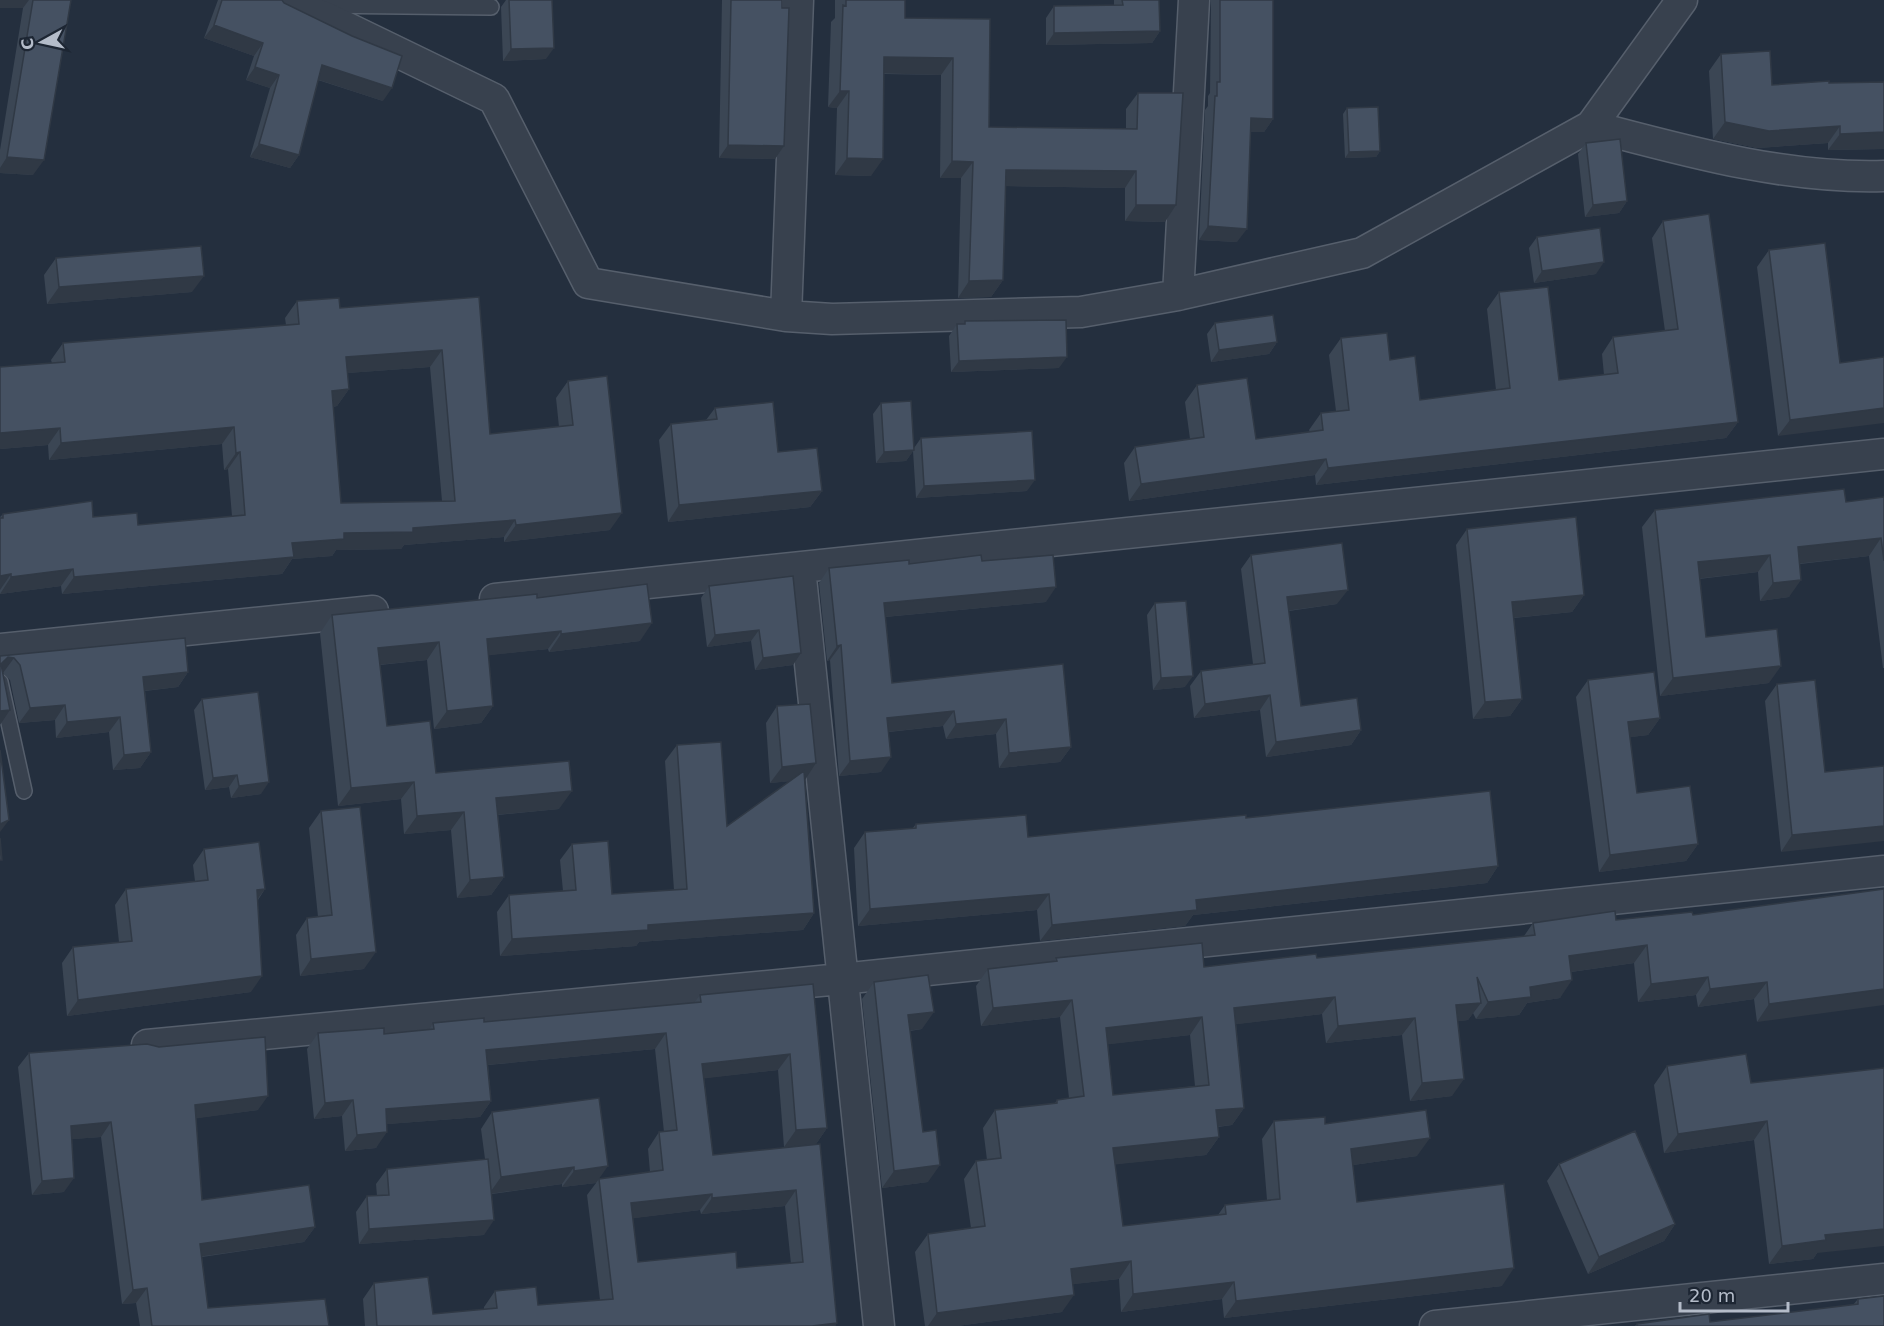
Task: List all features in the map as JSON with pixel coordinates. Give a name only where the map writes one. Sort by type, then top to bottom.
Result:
[{"type":"street","points":[[786,316],[798,0]]},
{"type":"street","points":[[1178,295],[1194,0]]},
{"type":"street","points":[[288,3],[494,99],[588,283],[786,316],[832,319],[1081,312],[1178,295],[1362,253],[1591,126],[1682,0]]},
{"type":"street","points":[[1591,126],[1725,161],[1856,177],[1884,176]]},
{"type":"street","points":[[471,602],[1884,454]]},
{"type":"street","points":[[800,568],[841,979],[879,1326]]},
{"type":"street","points":[[0,649],[400,609]]},
{"type":"street","points":[[147,1045],[841,979],[1884,871]]},
{"type":"street","points":[[1435,1326],[1884,1280]]},
{"type":"lane","points":[[288,3],[491,7]]},
{"type":"lane","points":[[0,682],[24,791]]},
{"type":"building","points":[[33,0],[71,0],[44,160],[7,157]]},
{"type":"building","points":[[222,0],[282,0],[352,36],[402,56],[392,88],[322,65],[299,155],[259,144],[279,75],[255,67],[263,43],[214,25]]},
{"type":"building","points":[[509,0],[552,0],[554,48],[511,49]]},
{"type":"building","points":[[731,0],[782,0],[782,8],[789,8],[784,146],[728,145]]},
{"type":"building","points":[[846,0],[905,0],[905,18],[990,19],[989,127],[1137,129],[1138,93],[1183,93],[1176,205],[1136,205],[1136,171],[1006,170],[1003,280],[969,281],[973,162],[952,161],[953,58],[884,57],[883,159],[847,158],[849,91],[840,91],[843,5],[846,6]]},
{"type":"building","points":[[1122,0],[1159,0],[1160,31],[1054,33],[1054,6],[1123,5]]},
{"type":"building","points":[[1220,0],[1273,0],[1273,119],[1251,118],[1247,229],[1208,226],[1215,96],[1217,96],[1217,82],[1220,82]]},
{"type":"building","points":[[1770,51],[1772,85],[1829,81],[1829,83],[1884,82],[1884,132],[1840,134],[1840,126],[1769,131],[1725,122],[1721,54]]},
{"type":"building","points":[[1378,107],[1380,151],[1349,152],[1347,108]]},
{"type":"building","points":[[1620,139],[1627,201],[1593,205],[1586,143]]},
{"type":"building","points":[[1709,214],[1738,422],[1328,468],[1326,459],[1141,484],[1135,447],[1204,437],[1197,385],[1247,378],[1256,439],[1323,430],[1321,413],[1349,410],[1341,338],[1387,333],[1390,360],[1415,356],[1420,400],[1510,388],[1499,292],[1548,287],[1559,380],[1618,373],[1613,337],[1678,329],[1663,221]]},
{"type":"building","points":[[1600,228],[1604,262],[1542,271],[1537,237]]},
{"type":"building","points":[[1825,243],[1840,363],[1884,357],[1884,408],[1790,420],[1769,250]]},
{"type":"building","points":[[201,246],[204,276],[59,287],[56,258]]},
{"type":"building","points":[[479,297],[490,434],[573,425],[568,381],[607,376],[622,513],[516,525],[515,520],[413,528],[413,532],[344,533],[344,539],[292,543],[294,557],[74,577],[73,569],[11,577],[11,574],[0,576],[0,518],[3,518],[3,514],[92,501],[93,517],[137,513],[138,525],[245,515],[240,452],[236,453],[234,427],[61,443],[60,428],[0,433],[0,367],[65,362],[63,343],[299,324],[297,301],[339,298],[340,308]],"holes":[[[442,350],[455,501],[341,503],[332,391],[349,389],[346,357]]]},
{"type":"building","points":[[1273,315],[1277,342],[1219,350],[1215,323]]},
{"type":"building","points":[[1066,320],[1067,357],[959,361],[957,324],[965,324],[965,321]]},
{"type":"building","points":[[911,401],[914,450],[884,452],[881,403]]},
{"type":"building","points":[[773,402],[778,452],[817,448],[822,491],[679,505],[671,424],[717,419],[715,408]]},
{"type":"building","points":[[1032,431],[1035,480],[924,486],[921,438]]},
{"type":"building","points":[[1844,489],[1846,502],[1884,497],[1884,561],[1881,538],[1798,547],[1801,580],[1773,583],[1770,555],[1698,562],[1706,637],[1777,629],[1781,666],[1673,678],[1655,510]]},
{"type":"building","points":[[1576,517],[1584,595],[1512,602],[1522,699],[1485,702],[1467,529]]},
{"type":"building","points":[[1342,543],[1348,590],[1287,597],[1301,706],[1357,698],[1361,730],[1276,742],[1270,695],[1205,704],[1201,671],[1265,663],[1251,555]]},
{"type":"building","points":[[981,555],[982,561],[1053,555],[1056,587],[884,603],[892,683],[1063,664],[1071,747],[1009,753],[1006,719],[956,724],[954,711],[887,718],[891,757],[850,761],[841,645],[837,646],[829,568],[909,560],[909,564]]},
{"type":"building","points":[[793,576],[801,653],[763,658],[759,630],[715,635],[709,586]]},
{"type":"building","points":[[647,584],[652,623],[561,634],[561,631],[487,639],[493,706],[447,711],[439,642],[378,648],[387,726],[430,721],[436,773],[569,761],[572,791],[496,798],[504,877],[470,880],[464,812],[417,816],[414,782],[351,788],[332,615],[537,594],[537,598]]},
{"type":"building","points":[[1186,601],[1193,676],[1161,678],[1155,603]]},
{"type":"building","points":[[185,638],[188,672],[143,677],[151,752],[124,755],[120,717],[67,722],[65,705],[30,708],[20,665],[14,658],[8,657],[1,664],[10,710],[0,711],[0,656]]},
{"type":"building","points":[[1654,672],[1660,718],[1628,722],[1637,793],[1690,786],[1698,844],[1610,855],[1588,680]]},
{"type":"building","points":[[1815,680],[1825,772],[1884,766],[1884,826],[1792,835],[1777,684]]},
{"type":"building","points":[[258,692],[269,782],[239,786],[237,775],[213,778],[202,699]]},
{"type":"building","points":[[810,704],[816,763],[782,767],[777,706]]},
{"type":"building","points":[[721,742],[727,826],[804,771],[814,913],[648,925],[648,930],[512,939],[509,895],[576,890],[572,844],[608,841],[612,894],[687,889],[677,745]]},
{"type":"building","points":[[0,750],[9,820],[0,824]]},
{"type":"building","points":[[1490,791],[1498,866],[1196,900],[1197,910],[1052,925],[1049,894],[870,909],[865,832],[916,828],[916,824],[1026,815],[1028,837],[1246,815],[1246,818]]},
{"type":"building","points":[[360,807],[376,952],[311,959],[307,918],[332,915],[321,811]]},
{"type":"building","points":[[259,842],[265,889],[257,890],[262,976],[78,1000],[73,947],[132,941],[126,889],[208,880],[204,849]]},
{"type":"building","points":[[1884,889],[1884,989],[1769,1004],[1767,982],[1710,989],[1708,977],[1651,984],[1647,945],[1569,956],[1572,980],[1530,987],[1531,997],[1488,1002],[1477,977],[1481,1003],[1456,1005],[1464,1079],[1422,1083],[1415,1018],[1338,1026],[1335,997],[1234,1008],[1244,1108],[1216,1110],[1219,1137],[1113,1148],[1123,1226],[1226,1214],[1225,1205],[1280,1199],[1274,1121],[1325,1117],[1325,1124],[1426,1110],[1430,1138],[1351,1149],[1357,1202],[1504,1184],[1514,1268],[1236,1301],[1234,1282],[1133,1294],[1131,1261],[1071,1269],[1074,1295],[937,1313],[928,1234],[985,1226],[976,1161],[1001,1158],[995,1110],[1057,1103],[1057,1100],[1084,1096],[1072,1000],[993,1008],[988,969],[1057,961],[1056,958],[1202,943],[1204,967],[1316,954],[1317,958],[1535,935],[1533,923],[1615,911],[1616,920],[1692,912],[1693,915]],"holes":[[[1202,1017],[1209,1085],[1113,1095],[1106,1028]]]},
{"type":"building","points":[[928,975],[934,1012],[908,1015],[923,1132],[936,1130],[940,1165],[894,1171],[874,982]]},
{"type":"building","points":[[813,984],[827,1128],[796,1130],[790,1054],[702,1064],[713,1155],[820,1144],[837,1323],[812,1326],[377,1326],[374,1283],[428,1277],[433,1314],[497,1308],[495,1291],[536,1287],[538,1305],[613,1299],[599,1179],[663,1170],[659,1132],[677,1130],[666,1033],[486,1050],[491,1101],[386,1109],[387,1132],[357,1135],[353,1100],[325,1103],[318,1033],[384,1028],[384,1034],[434,1029],[433,1023],[484,1018],[484,1022],[701,1002],[700,995]],"holes":[[[796,1190],[803,1262],[737,1268],[736,1252],[638,1262],[631,1203],[712,1194],[712,1198]]]},
{"type":"building","points":[[265,1037],[268,1096],[195,1105],[202,1200],[309,1185],[315,1227],[200,1244],[208,1308],[325,1299],[329,1326],[152,1326],[147,1288],[133,1290],[111,1122],[71,1126],[74,1178],[42,1181],[29,1053],[147,1044],[159,1047]]},
{"type":"building","points":[[1746,1054],[1751,1083],[1884,1068],[1884,1229],[1825,1235],[1826,1240],[1782,1246],[1767,1121],[1678,1134],[1667,1066]]},
{"type":"building","points":[[599,1098],[608,1166],[574,1171],[574,1167],[501,1177],[492,1112]]},
{"type":"building","points":[[1635,1131],[1675,1224],[1599,1257],[1559,1164]]},
{"type":"building","points":[[488,1159],[494,1220],[369,1229],[367,1196],[389,1195],[387,1169]]},
{"type":"building","points":[[1884,1296],[1884,1326],[1637,1326],[1637,1324],[1709,1314],[1710,1322],[1858,1304],[1858,1299]]}]
